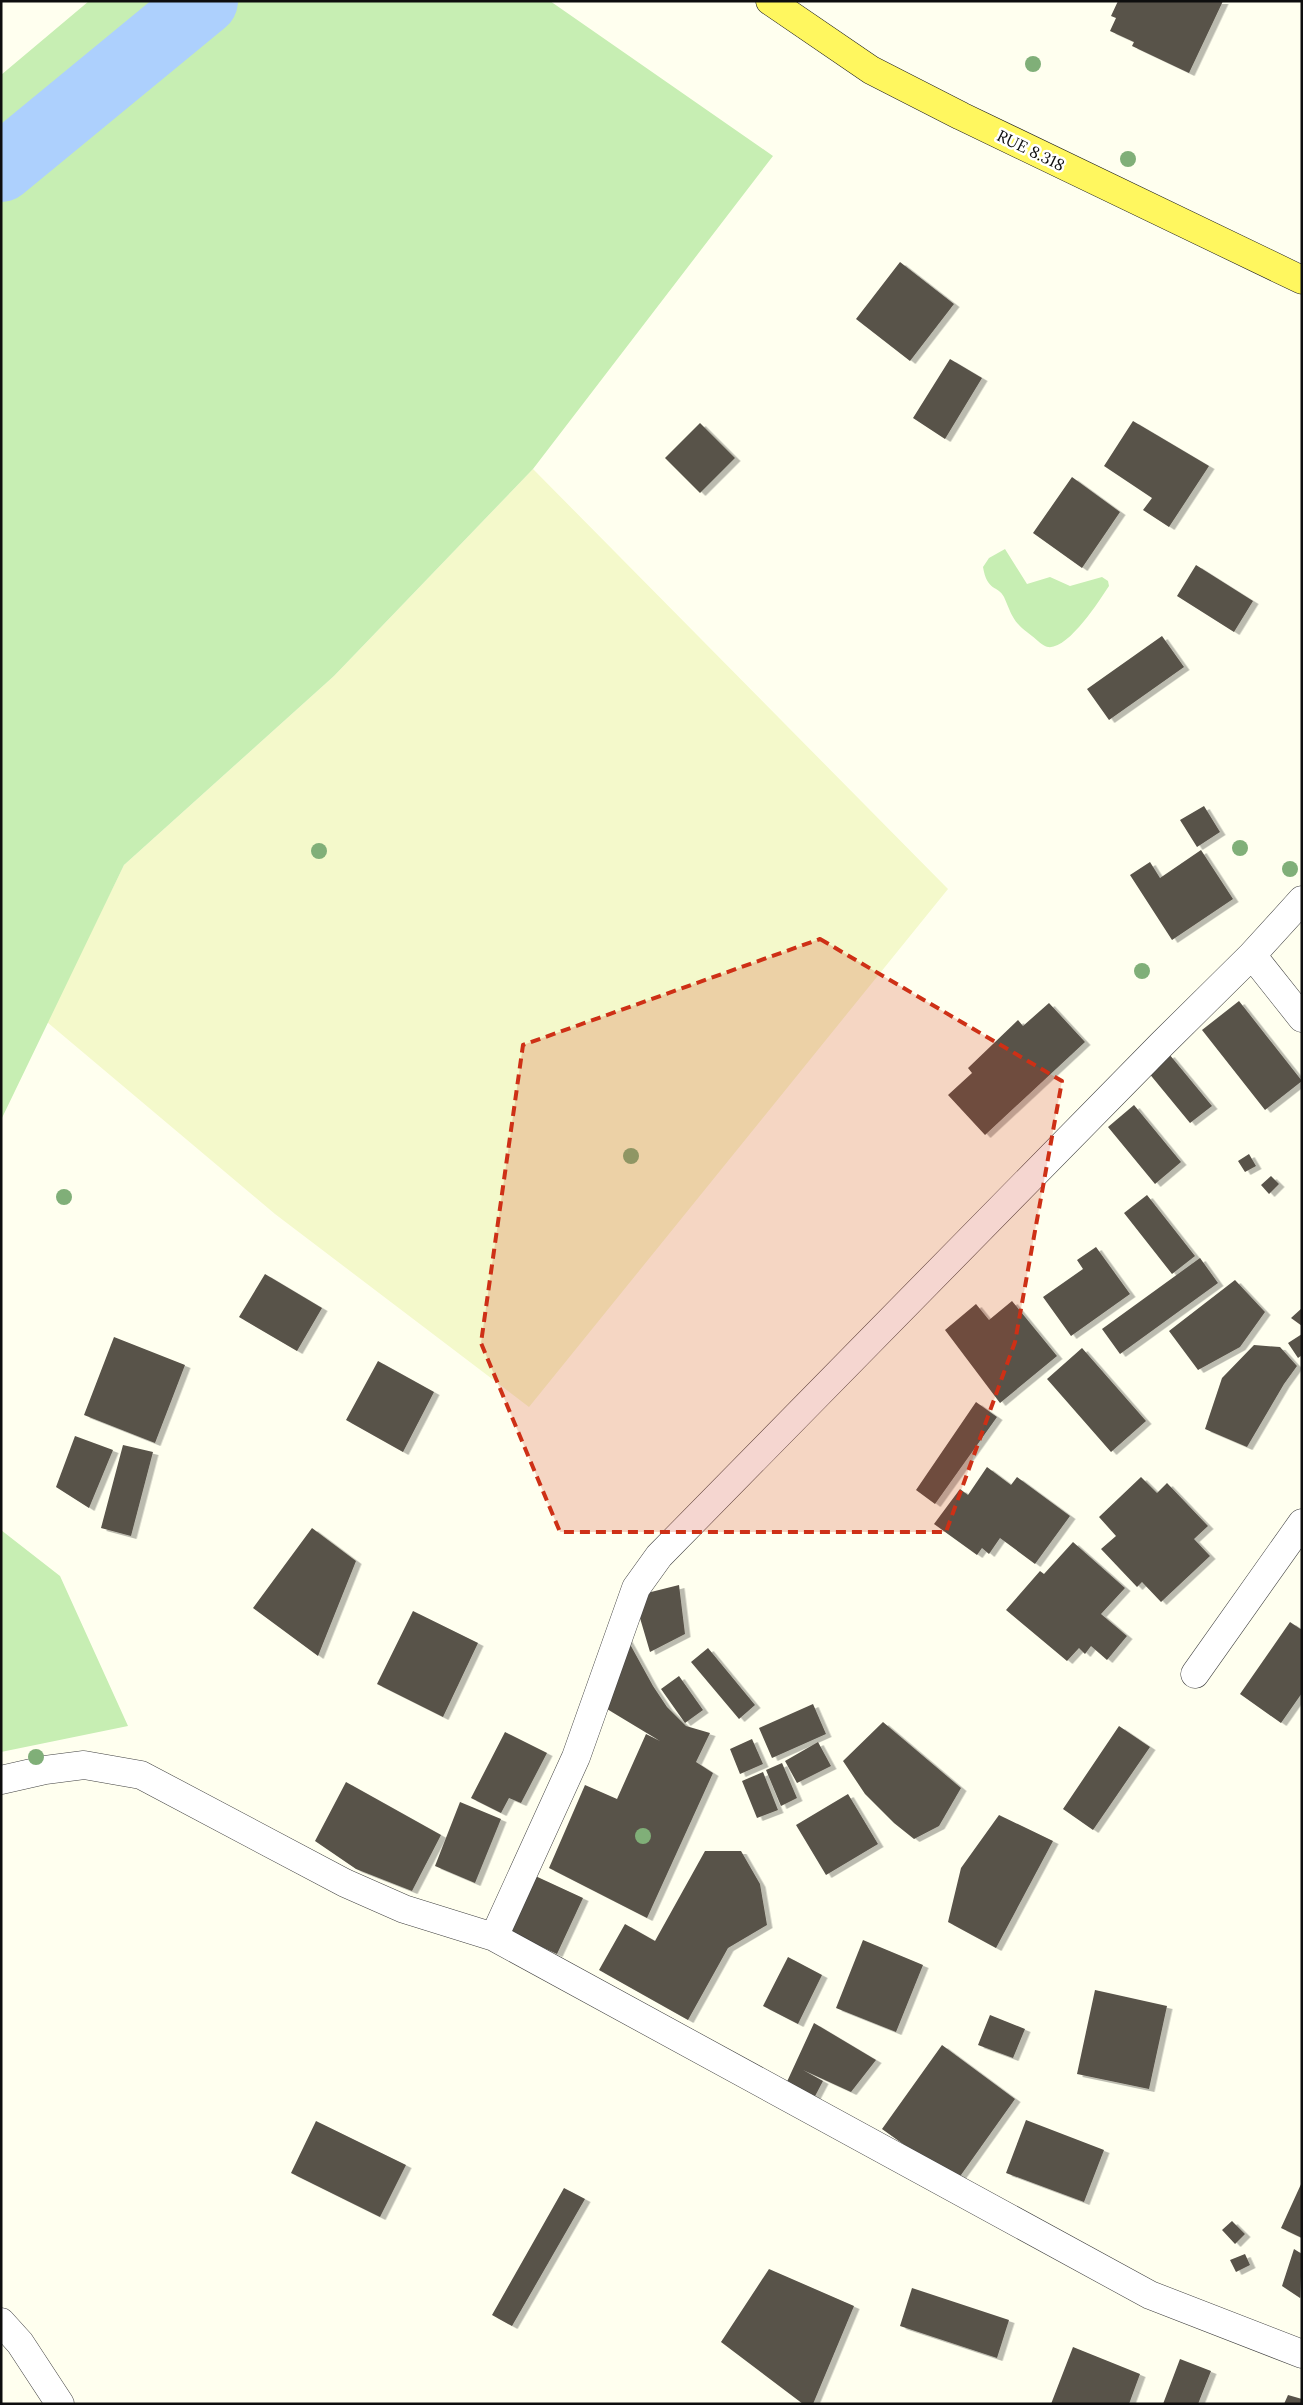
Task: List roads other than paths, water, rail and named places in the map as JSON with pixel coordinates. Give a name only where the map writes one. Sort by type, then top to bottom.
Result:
[{"type":"main road","name":"RUE 8.318","points":[[770,1],[871,70],[961,116],[1302,280]]},
{"type":"street","points":[[494,1937],[576,1757],[636,1588],[658,1556],[719,1497],[1162,1044],[1252,955],[1302,900]]},
{"type":"street","points":[[1252,955],[1302,1018]]},
{"type":"street","points":[[1195,1674],[1302,1523]]},
{"type":"street","points":[[1,1780],[45,1770],[84,1765],[141,1775],[345,1883],[404,1909],[494,1937],[1150,2295],[1302,2354]]},
{"type":"street","points":[[1,2322],[20,2343],[60,2404]]},
{"type":"waterway","points":[[1,168],[204,1]]}]
